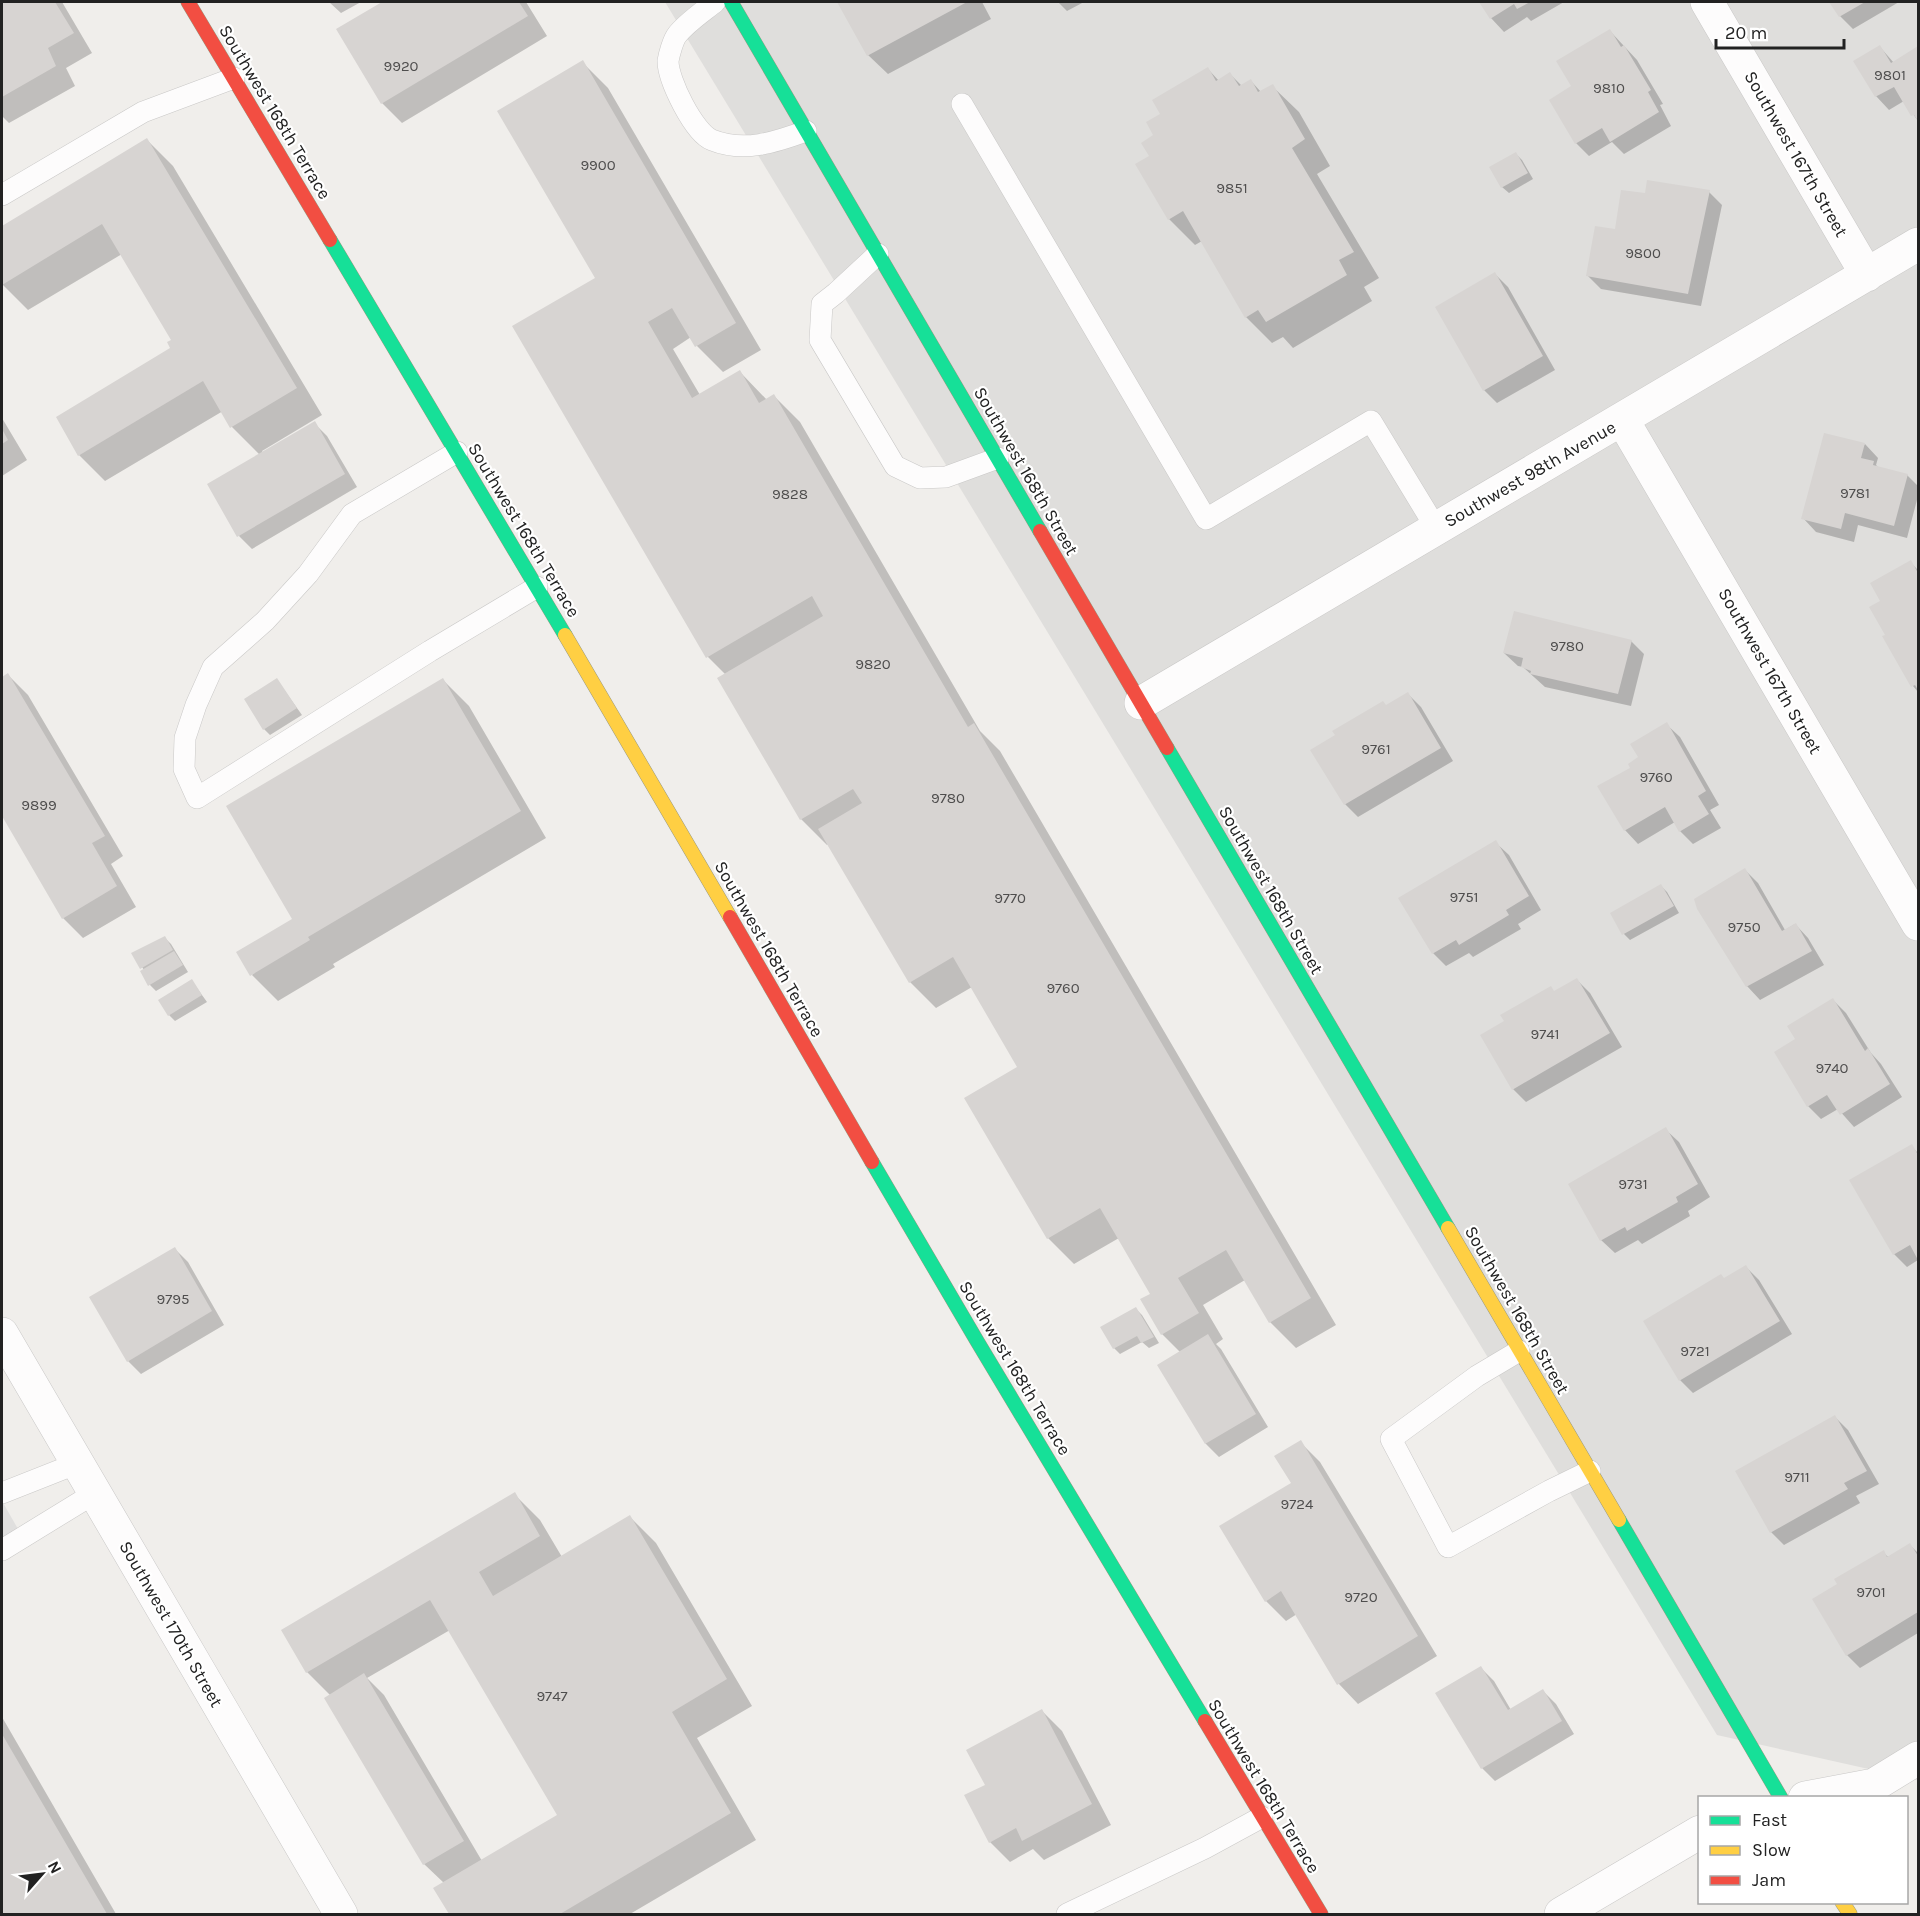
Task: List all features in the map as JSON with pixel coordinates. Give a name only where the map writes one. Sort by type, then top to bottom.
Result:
[{"type":"street","name":"Southwest 168th Terrace","points":[[188,2],[537,586],[977,1341],[1321,1914]]},
{"type":"street","name":"Southwest 168th Street","points":[[731,2],[1780,1796]]},
{"type":"street","name":"Southwest 167th Street","points":[[1707,2],[1867,275]]},
{"type":"street","name":"Southwest 98th Avenue","points":[[1141,703],[1918,244]]},
{"type":"street","name":"Southwest 167th Street","points":[[1622,420],[1918,924]]},
{"type":"street","name":"Southwest 170th Street","points":[[2,1334],[341,1914]]},
{"type":"street","points":[[1811,1796],[1874,1785],[1918,1758]]},
{"type":"street","points":[[1561,1914],[1698,1833]]},
{"type":"lane","points":[[716,2],[676,36],[668,61],[675,89],[688,115],[710,140],[740,146],[770,144],[806,131]]},
{"type":"lane","points":[[2,195],[143,112],[234,78]]},
{"type":"lane","points":[[962,104],[1206,519],[1371,421],[1436,528]]},
{"type":"lane","points":[[878,254],[822,304],[820,340],[895,466],[920,478],[946,477],[998,458]]},
{"type":"lane","points":[[457,452],[352,514],[308,574],[265,621],[213,667],[196,705],[185,738],[184,769],[197,798],[537,586]]},
{"type":"lane","points":[[1520,1351],[1477,1376],[1391,1439],[1449,1546],[1590,1471]]},
{"type":"lane","points":[[2,1493],[78,1463]]},
{"type":"lane","points":[[2,1550],[95,1493]]},
{"type":"lane","points":[[1067,1914],[1205,1848],[1262,1817]]},
{"type":"shaded area","points":[[665,2],[1918,2],[1918,1780],[1717,1735]]},
{"type":"shaded area","points":[[2,1501],[22,1536],[2,1548]]},
{"type":"building","points":[[55,2],[74,33],[48,48],[56,66],[2,97],[2,3]]},
{"type":"building","points":[[382,2],[519,2],[528,16],[381,104],[336,29]]},
{"type":"building","points":[[837,2],[967,2],[867,56]]},
{"type":"building","points":[[1479,2],[1530,2],[1517,9],[1514,4],[1490,19]]},
{"type":"building","points":[[1829,2],[1865,2],[1839,17]]},
{"type":"building","points":[[1610,29],[1621,47],[1624,45],[1651,90],[1648,92],[1659,112],[1610,142],[1602,128],[1575,144],[1549,100],[1571,86],[1556,61]]},
{"type":"building","points":[[1880,45],[1891,63],[1918,46],[1918,121],[1914,115],[1911,116],[1894,87],[1875,97],[1853,61]]},
{"type":"building","points":[[583,60],[736,323],[695,347],[672,308],[648,322],[692,398],[740,370],[759,403],[774,394],[968,727],[974,723],[1311,1298],[1269,1323],[1226,1250],[1178,1278],[1199,1313],[1161,1335],[1140,1299],[1150,1294],[1100,1208],[1047,1239],[964,1098],[1017,1067],[953,957],[909,983],[818,829],[862,803],[853,789],[800,820],[717,678],[823,616],[812,596],[706,658],[512,326],[595,278],[497,111]]},
{"type":"building","points":[[1208,67],[1216,81],[1230,72],[1239,86],[1251,79],[1258,92],[1273,84],[1305,139],[1292,148],[1354,252],[1339,260],[1347,275],[1266,322],[1258,310],[1245,318],[1183,211],[1168,220],[1135,164],[1149,156],[1141,143],[1153,135],[1146,122],[1160,114],[1152,100]]},
{"type":"building","points":[[147,138],[297,388],[230,428],[203,381],[78,456],[56,417],[170,348],[167,342],[171,340],[102,224],[2,285],[2,226]]},
{"type":"building","points":[[1516,152],[1528,173],[1501,188],[1489,167]]},
{"type":"building","points":[[1647,180],[1710,190],[1688,294],[1586,276],[1595,226],[1615,229],[1621,190],[1645,193]]},
{"type":"building","points":[[1495,272],[1543,356],[1483,391],[1435,307]]},
{"type":"building","points":[[315,421],[345,474],[237,537],[207,484]]},
{"type":"building","points":[[2,429],[8,440],[2,444]]},
{"type":"building","points":[[1824,433],[1865,443],[1861,458],[1874,461],[1873,465],[1908,474],[1894,526],[1845,513],[1841,529],[1801,519]]},
{"type":"building","points":[[1911,560],[1918,573],[1918,690],[1915,685],[1911,687],[1882,636],[1885,635],[1869,607],[1880,601],[1870,583]]},
{"type":"building","points":[[1514,611],[1632,640],[1618,694],[1530,674],[1531,671],[1521,667],[1523,658],[1503,653]]},
{"type":"building","points":[[8,673],[105,836],[92,843],[117,886],[62,919],[2,816],[2,677]]},
{"type":"building","points":[[277,678],[297,708],[263,730],[244,699]]},
{"type":"building","points":[[443,678],[521,811],[308,937],[310,940],[250,976],[236,952],[292,919],[226,806]]},
{"type":"building","points":[[1408,692],[1441,748],[1344,805],[1310,750],[1335,735],[1332,731],[1383,701],[1386,705]]},
{"type":"building","points":[[1667,722],[1706,791],[1698,796],[1709,814],[1679,832],[1665,807],[1624,831],[1597,786],[1630,768],[1628,764],[1638,757],[1630,744]]},
{"type":"building","points":[[1496,840],[1529,896],[1506,910],[1509,915],[1459,945],[1456,940],[1432,954],[1398,898]]},
{"type":"building","points":[[1745,868],[1782,931],[1796,923],[1812,951],[1746,987],[1697,909],[1694,899]]},
{"type":"building","points":[[1661,884],[1674,906],[1622,935],[1610,913]]},
{"type":"building","points":[[165,936],[173,950],[140,969],[131,953]]},
{"type":"building","points":[[174,951],[183,965],[148,986],[140,971]]},
{"type":"building","points":[[1577,978],[1610,1033],[1512,1090],[1480,1035],[1504,1021],[1500,1015],[1551,986],[1554,991]]},
{"type":"building","points":[[192,979],[202,995],[168,1016],[158,1000]]},
{"type":"building","points":[[1833,998],[1865,1051],[1868,1048],[1890,1084],[1840,1115],[1827,1095],[1807,1107],[1774,1052],[1795,1039],[1787,1026]]},
{"type":"building","points":[[1666,1127],[1698,1184],[1676,1197],[1678,1202],[1627,1231],[1625,1227],[1600,1241],[1568,1184]]},
{"type":"building","points":[[1912,1144],[1918,1155],[1918,1260],[1910,1245],[1893,1255],[1849,1180]]},
{"type":"building","points":[[175,1247],[212,1311],[127,1362],[89,1297]]},
{"type":"building","points":[[1746,1265],[1780,1321],[1679,1381],[1643,1321],[1721,1274],[1724,1278]]},
{"type":"building","points":[[1136,1307],[1154,1337],[1141,1343],[1137,1336],[1113,1349],[1100,1327]]},
{"type":"building","points":[[1208,1334],[1256,1414],[1205,1444],[1157,1365]]},
{"type":"building","points":[[1835,1415],[1867,1471],[1844,1483],[1848,1489],[1770,1533],[1735,1471]]},
{"type":"building","points":[[1301,1440],[1418,1636],[1337,1685],[1281,1591],[1265,1602],[1219,1526],[1291,1483],[1274,1456]]},
{"type":"building","points":[[515,1492],[540,1536],[479,1572],[493,1596],[630,1515],[727,1679],[672,1712],[731,1813],[560,1914],[449,1914],[433,1888],[557,1815],[430,1600],[306,1673],[281,1630]]},
{"type":"building","points":[[1910,1543],[1918,1556],[1918,1612],[1846,1656],[1812,1599],[1837,1584],[1834,1579],[1884,1550],[1887,1557]]},
{"type":"building","points":[[1481,1666],[1508,1710],[1543,1689],[1562,1721],[1481,1769],[1435,1693]]},
{"type":"building","points":[[364,1673],[464,1841],[423,1865],[324,1698]]},
{"type":"building","points":[[1042,1709],[1092,1804],[1022,1841],[1016,1828],[989,1843],[964,1795],[985,1785],[966,1750]]},
{"type":"building","points":[[2,1734],[107,1914],[2,1914]]},
{"type":"traffic: fast","points":[[731,2],[1040,531]]},
{"type":"traffic: fast","points":[[330,240],[565,635]]},
{"type":"traffic: fast","points":[[1167,748],[1448,1228]]},
{"type":"traffic: fast","points":[[872,1162],[1205,1721]]},
{"type":"traffic: fast","points":[[1619,1520],[1780,1796]]},
{"type":"traffic: slow","points":[[565,635],[730,917]]},
{"type":"traffic: slow","points":[[1448,1228],[1619,1520]]},
{"type":"traffic: slow","points":[[1843,1904],[1850,1914]]},
{"type":"traffic: jam","points":[[188,2],[330,240]]},
{"type":"traffic: jam","points":[[1040,531],[1167,748]]},
{"type":"traffic: jam","points":[[730,917],[872,1162]]},
{"type":"traffic: jam","points":[[1205,1721],[1321,1914]]}]
